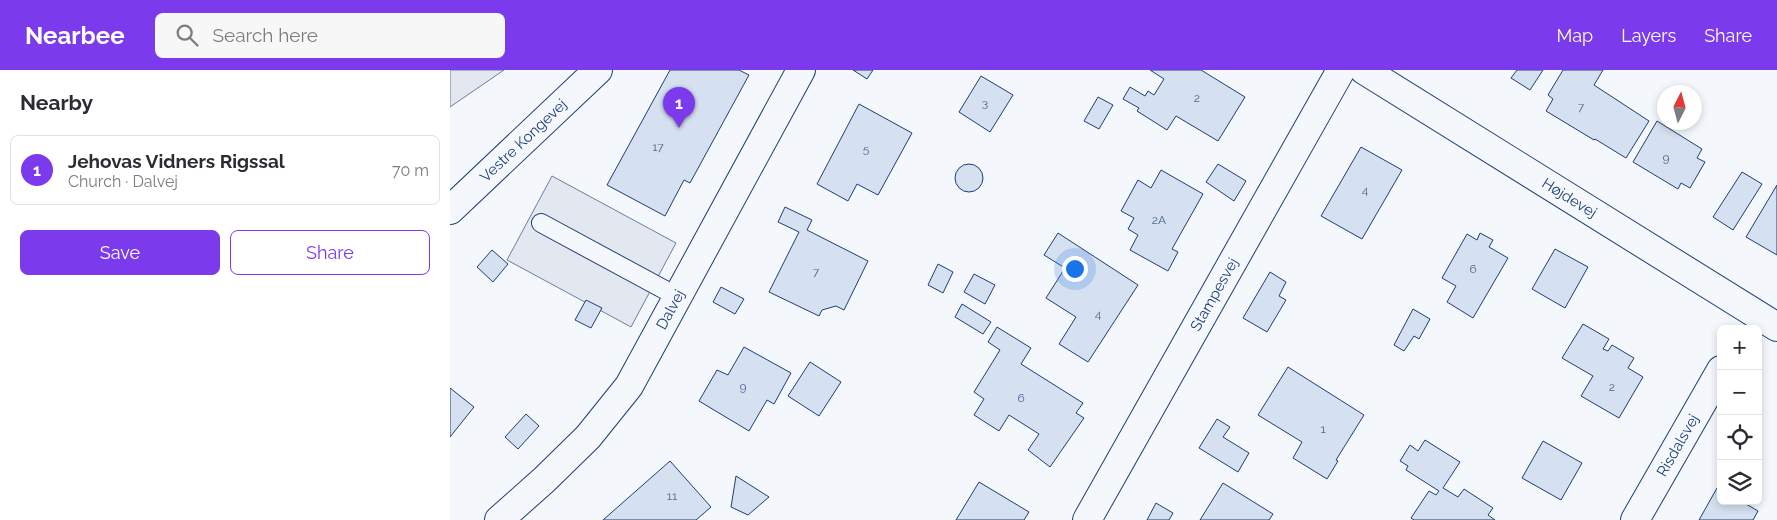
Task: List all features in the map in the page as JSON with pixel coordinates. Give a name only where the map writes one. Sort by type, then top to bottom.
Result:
[{"type":"street","name":"Vestre Kongevej","points":[[450,210],[598,70]]},
{"type":"street","name":"Dalvej","points":[[498,520],[544,480],[588,437],[629,386],[801,70]]},
{"type":"street","name":"Stampesvej","points":[[1087,520],[1341,70]]},
{"type":"street","name":"Højdevej","points":[[1364,70],[1749,321],[1777,327]]},
{"type":"street","name":"Risdalsvej","points":[[1635,520],[1717,377]]},
{"type":"lane","points":[[541,223],[678,297]]},
{"type":"shaded area","points":[[450,70],[504,70],[450,107]]},
{"type":"shaded area","points":[[552,176],[676,243],[631,327],[507,260]]},
{"type":"building","points":[[670,70],[739,70],[749,75],[690,183],[684,180],[665,216],[607,185]]},
{"type":"building","points":[[853,70],[873,70],[867,79]]},
{"type":"building","points":[[1150,70],[1201,70],[1245,97],[1218,141],[1176,116],[1167,130],[1137,111],[1139,108],[1123,99],[1130,87],[1145,96],[1148,91],[1154,95],[1164,79]]},
{"type":"building","points":[[1517,70],[1543,70],[1530,90],[1511,78]]},
{"type":"building","points":[[1563,70],[1603,70],[1594,85],[1649,121],[1626,158],[1546,111],[1553,99],[1548,95]]},
{"type":"building","points":[[981,76],[1013,95],[990,132],[959,112]]},
{"type":"building","points":[[1098,97],[1113,105],[1099,129],[1084,121]]},
{"type":"building","points":[[859,104],[912,133],[878,195],[857,184],[848,201],[817,184]]},
{"type":"building","points":[[1657,121],[1657,130],[1671,130],[1702,149],[1697,158],[1705,162],[1690,188],[1681,183],[1678,189],[1633,162]]},
{"type":"building","points":[[1361,147],[1402,170],[1362,239],[1321,216]]},
{"type":"building","points":[[969,164],[979,168],[983,178],[979,188],[969,192],[959,188],[955,178],[959,168]]},
{"type":"building","points":[[1218,164],[1246,181],[1234,201],[1206,182]]},
{"type":"building","points":[[1161,170],[1203,194],[1172,249],[1178,252],[1168,271],[1130,250],[1138,235],[1128,229],[1134,218],[1121,211],[1138,180],[1151,188]]},
{"type":"building","points":[[1742,172],[1762,184],[1733,230],[1713,217]]},
{"type":"building","points":[[1777,185],[1777,255],[1746,237]]},
{"type":"building","points":[[785,207],[812,220],[807,230],[868,261],[844,310],[836,306],[822,310],[819,316],[769,292],[799,232],[778,222]]},
{"type":"building","points":[[1058,233],[1138,285],[1088,362],[1059,344],[1076,317],[1046,298],[1065,268],[1044,255]]},
{"type":"building","points":[[1480,233],[1493,240],[1489,247],[1508,258],[1473,318],[1447,302],[1456,286],[1442,278],[1467,234],[1477,240]]},
{"type":"building","points":[[1555,249],[1588,267],[1565,308],[1532,289]]},
{"type":"building","points":[[492,250],[508,264],[493,282],[477,267]]},
{"type":"building","points":[[938,264],[953,272],[943,293],[928,285]]},
{"type":"building","points":[[1270,272],[1286,282],[1279,296],[1286,300],[1267,332],[1243,318]]},
{"type":"building","points":[[974,274],[995,285],[985,304],[964,292]]},
{"type":"building","points":[[721,287],[744,299],[735,314],[713,302]]},
{"type":"building","points":[[586,300],[602,308],[591,328],[575,320]]},
{"type":"building","points":[[962,304],[991,322],[983,334],[955,317]]},
{"type":"building","points":[[1413,309],[1430,319],[1419,339],[1414,336],[1404,351],[1394,345]]},
{"type":"building","points":[[1583,324],[1609,339],[1603,349],[1608,351],[1612,345],[1634,358],[1628,368],[1643,377],[1619,418],[1581,396],[1593,376],[1562,358]]},
{"type":"building","points":[[997,327],[1031,348],[1021,364],[1083,403],[1076,413],[1084,418],[1050,467],[1028,450],[1039,434],[1009,415],[999,431],[974,415],[984,399],[974,392],[1000,350],[988,342]]},
{"type":"building","points":[[744,347],[791,373],[774,404],[767,400],[749,431],[699,401],[717,370],[728,375]]},
{"type":"building","points":[[810,362],[841,382],[819,416],[788,396]]},
{"type":"building","points":[[1288,367],[1364,415],[1336,460],[1338,461],[1327,479],[1293,458],[1302,442],[1258,415]]},
{"type":"building","points":[[450,388],[474,407],[450,437]]},
{"type":"building","points":[[526,414],[539,426],[518,449],[505,437]]},
{"type":"building","points":[[1217,419],[1230,427],[1223,437],[1249,453],[1238,472],[1199,448]]},
{"type":"building","points":[[1425,440],[1460,462],[1443,488],[1458,497],[1464,489],[1493,508],[1488,515],[1495,520],[1414,520],[1411,518],[1429,491],[1436,495],[1439,491],[1406,470],[1408,466],[1400,461],[1410,445],[1418,451]]},
{"type":"building","points":[[1543,441],[1582,463],[1561,500],[1522,478]]},
{"type":"building","points":[[670,461],[711,507],[696,520],[603,520]]},
{"type":"building","points":[[736,476],[769,497],[748,515],[731,507]]},
{"type":"building","points":[[979,482],[1029,512],[1024,520],[956,520]]},
{"type":"building","points":[[1223,483],[1273,514],[1269,520],[1200,520]]},
{"type":"building","points":[[1717,488],[1717,505],[1748,505],[1758,511],[1753,520],[1699,520]]},
{"type":"building","points":[[1156,503],[1173,513],[1169,520],[1147,520]]},
{"type":"place","name":"Jehovas Vidners Rigssal","points":[[679,128]]}]
